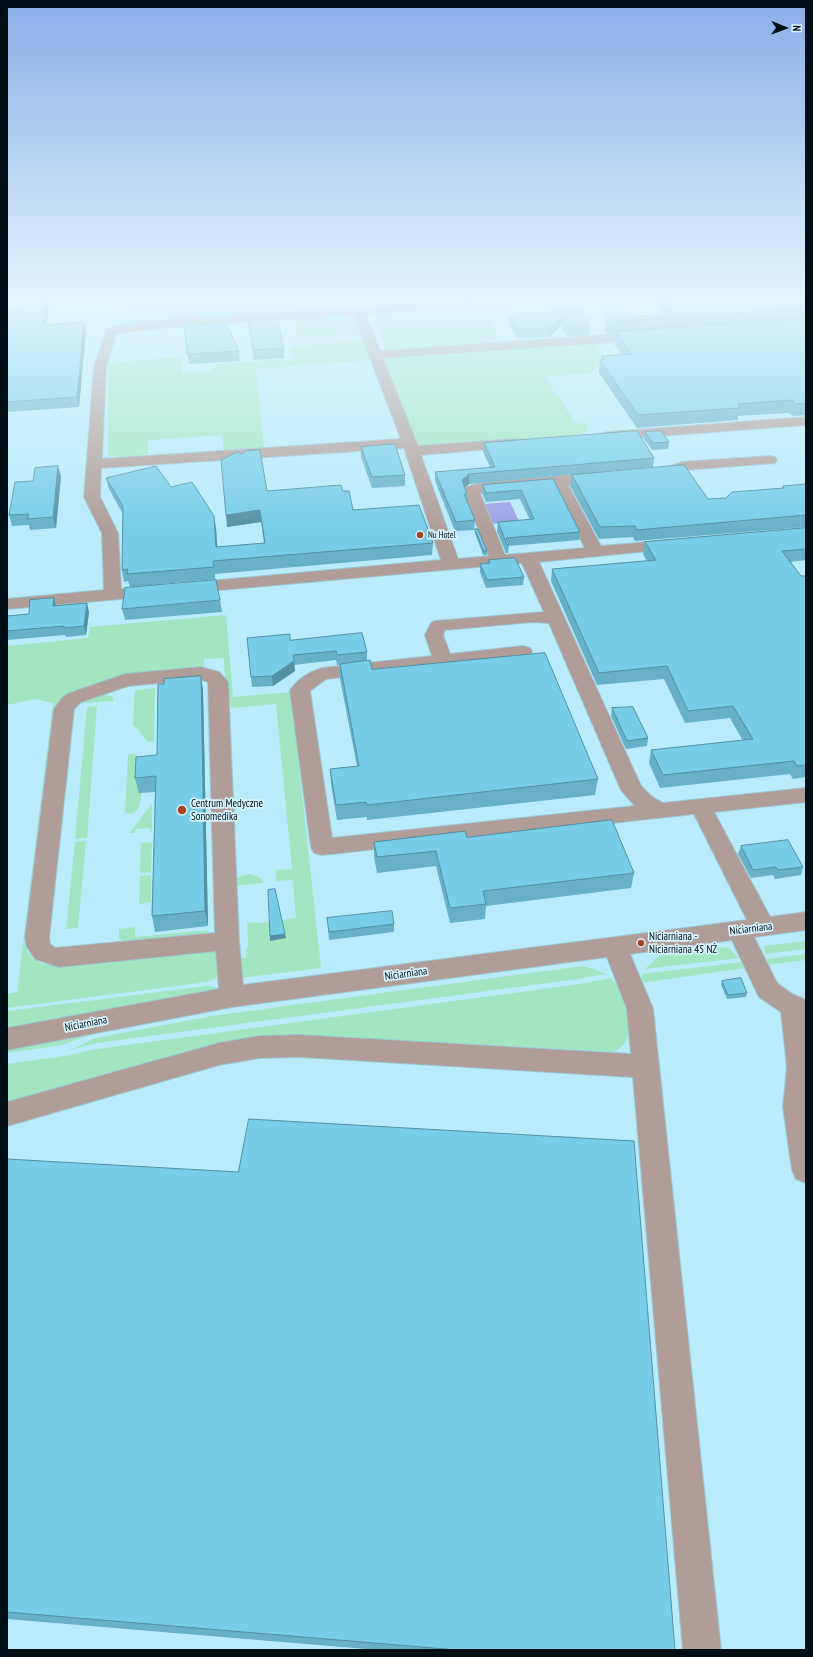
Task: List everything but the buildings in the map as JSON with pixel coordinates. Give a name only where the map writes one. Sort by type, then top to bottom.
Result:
[{"type":"street","points":[[99,377],[92,497],[110,533],[113,595]]},
{"type":"street","points":[[384,377],[412,447],[451,564]]},
{"type":"street","points":[[593,437],[806,421]]},
{"type":"street","points":[[95,464],[530,442]]},
{"type":"street","points":[[641,473],[672,471],[682,466],[770,460]]},
{"type":"street","points":[[499,560],[471,490],[618,475]]},
{"type":"street","points":[[558,481],[596,552]]},
{"type":"street","points":[[7,604],[688,544]]},
{"type":"street","points":[[528,557],[632,790],[643,801],[658,810]]},
{"type":"street","points":[[443,660],[434,635],[437,627],[441,625],[532,616],[547,617],[556,620]]},
{"type":"street","points":[[523,652],[322,674],[312,679],[300,690],[322,848],[806,795]]},
{"type":"street","points":[[227,941],[59,958],[50,957],[42,952],[37,946],[64,709],[74,698],[115,683],[137,678],[200,673],[209,674],[216,677],[218,682],[227,941],[232,997]]},
{"type":"street","points":[[700,806],[763,927]]},
{"type":"street","name":"Niciarniana","points":[[7,1039],[232,997],[806,921]]},
{"type":"street","points":[[739,930],[768,990],[783,1001],[800,1009],[803,1068],[797,1107],[806,1170]]},
{"type":"street","points":[[616,946],[640,1009],[702,1650]]},
{"type":"street","points":[[7,1114],[242,1048],[300,1046],[646,1066]]},
{"type":"green space","points":[[108,377],[257,377],[264,448],[224,450],[222,435],[148,440],[148,454],[128,458],[108,455]]},
{"type":"green space","points":[[389,377],[546,377],[557,397],[559,397],[575,423],[587,424],[588,429],[587,431],[575,435],[426,447],[420,446],[417,443]]},
{"type":"green space","points":[[226,615],[233,697],[291,692],[321,968],[241,978],[236,959],[246,958],[246,950],[248,946],[247,922],[260,923],[296,918],[293,880],[276,881],[276,870],[292,869],[276,704],[232,708],[226,701],[224,658],[204,659],[204,669],[122,675],[57,709],[26,947],[31,957],[35,960],[43,964],[58,965],[217,951],[218,977],[207,982],[7,1008],[7,994],[17,992],[53,703],[35,699],[7,705],[7,646],[88,638],[90,627]]},
{"type":"green space","points":[[155,688],[154,742],[148,742],[133,724],[135,690]]},
{"type":"green space","points":[[101,694],[112,696],[114,699],[113,701],[73,704]]},
{"type":"green space","points":[[97,706],[87,838],[75,839],[87,707]]},
{"type":"green space","points":[[130,754],[136,754],[140,758],[142,783],[140,803],[137,810],[132,814],[125,812],[128,756]]},
{"type":"green space","points":[[152,803],[152,832],[150,832],[150,828],[135,829],[135,833],[130,833]]},
{"type":"green space","points":[[86,841],[78,928],[66,929],[75,842]]},
{"type":"green space","points":[[152,842],[151,872],[140,873],[141,843]]},
{"type":"green space","points":[[251,874],[261,878],[263,883],[234,886],[237,878]]},
{"type":"green space","points":[[151,875],[151,902],[139,904],[140,876]]},
{"type":"green space","points":[[135,927],[135,937],[208,930],[208,936],[126,943],[119,938],[119,929]]},
{"type":"green space","points":[[806,941],[806,949],[765,954],[764,946]]},
{"type":"green space","points":[[727,947],[739,958],[645,969],[659,956]]},
{"type":"green space","points":[[806,954],[806,960],[767,965],[767,959]]},
{"type":"green space","points":[[742,962],[745,968],[641,983],[642,974]]},
{"type":"green space","points":[[582,966],[605,974],[578,979],[97,1043],[70,1050],[93,1039],[212,1016]]},
{"type":"green space","points":[[611,978],[618,986],[628,1005],[630,1016],[628,1037],[623,1045],[614,1052],[294,1035],[251,1038],[7,1104],[7,1064],[71,1055],[90,1050],[580,984]]},
{"type":"green space","points":[[207,986],[221,988],[7,1030],[7,1011]]},
{"type":"green space","points":[[104,1030],[62,1045],[7,1053],[7,1048]]},
{"type":"water","points":[[510,502],[519,521],[492,524],[484,504]]},
{"type":"place","name":"Nu Hotel","points":[[420,535]]},
{"type":"place","name":"Centrum Medyczne Sonomedika","points":[[182,810]]},
{"type":"place","name":"Niciarniana - Niciarniana 45 NŻ","points":[[641,943]]}]
